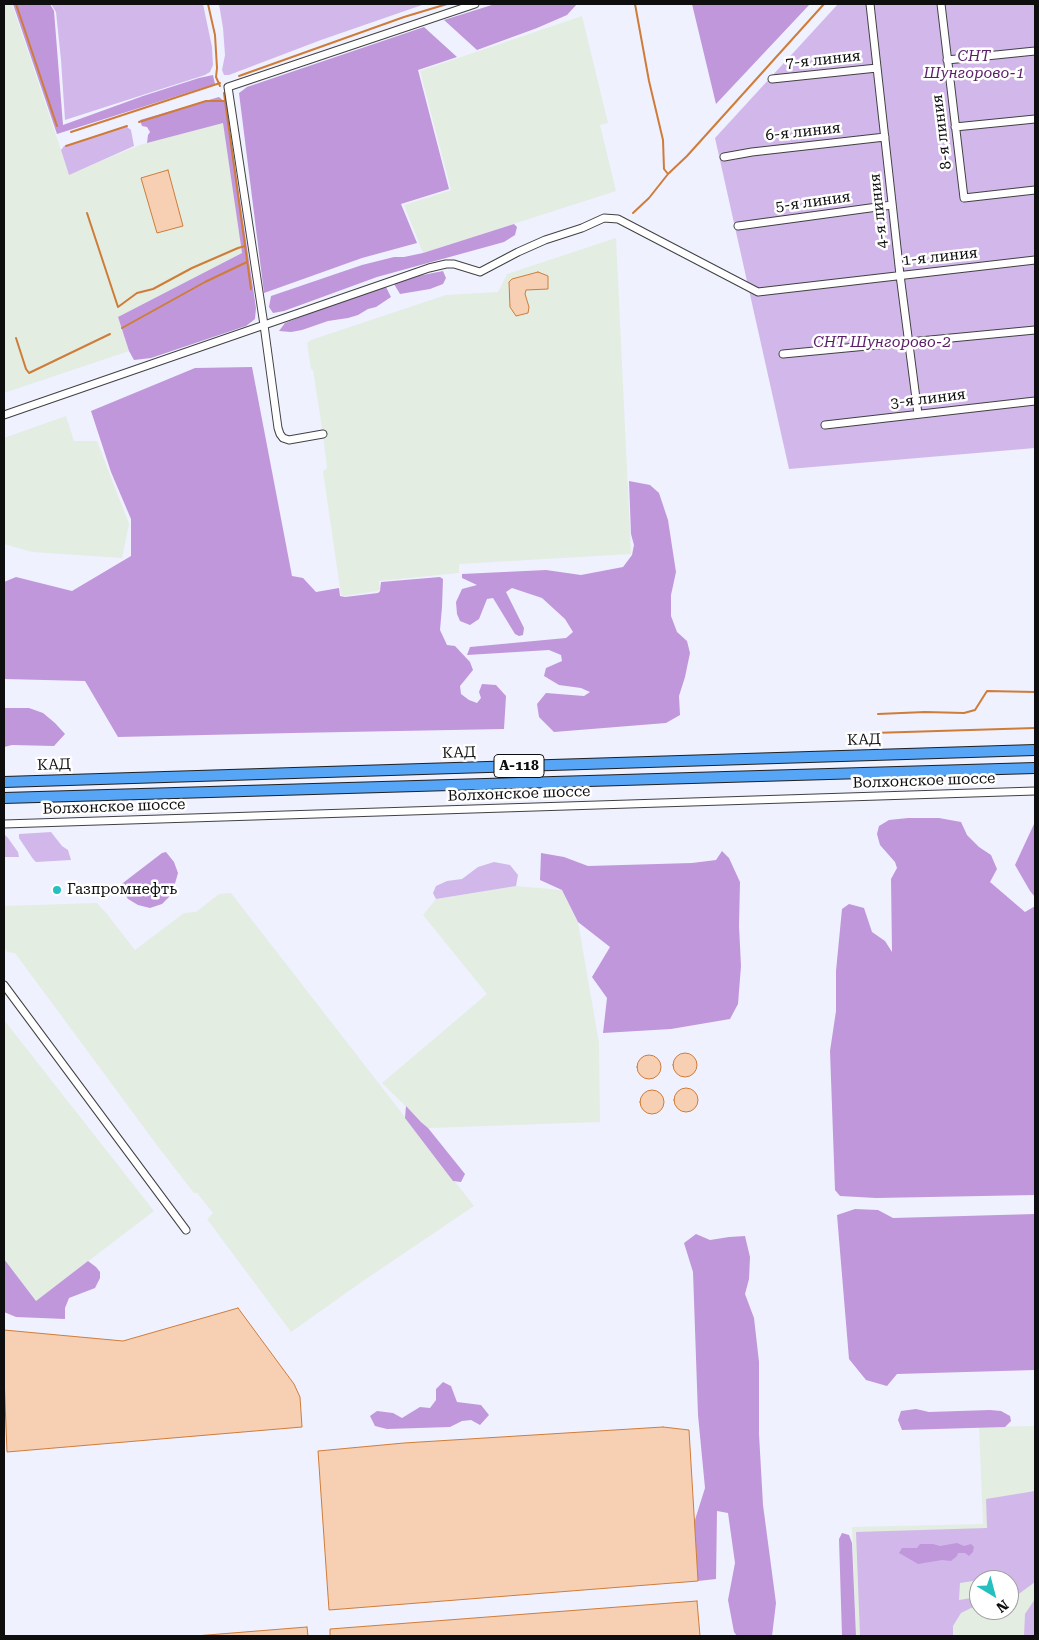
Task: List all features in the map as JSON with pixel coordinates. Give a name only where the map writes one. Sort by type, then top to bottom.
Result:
[{"type":"highway","name":"КАД","points":[[4,782],[1035,750]]},
{"type":"highway","name":"КАД","points":[[4,798],[1035,768]]},
{"type":"street","points":[[323,434],[289,440],[280,434],[278,428],[228,87],[475,4]]},
{"type":"street","name":"4-я линия","points":[[870,4],[900,276],[918,414]]},
{"type":"street","name":"8-я линия","points":[[940,4],[964,198],[1035,190]]},
{"type":"street","points":[[947,60],[1035,51]]},
{"type":"street","name":"7-я линия","points":[[772,79],[877,68]]},
{"type":"street","points":[[955,127],[1035,119]]},
{"type":"street","name":"6-я линия","points":[[724,158],[752,152],[885,137]]},
{"type":"street","name":"5-я линия","points":[[738,226],[892,205]]},
{"type":"street","name":"1-я линия","points":[[264,325],[446,264],[454,264],[480,272],[545,240],[582,228],[604,218],[618,219],[758,292],[1035,260]]},
{"type":"street","points":[[4,415],[264,325]]},
{"type":"street","points":[[783,354],[1035,330]]},
{"type":"street","name":"3-я линия","points":[[825,425],[1035,401]]},
{"type":"street","name":"Волхонское шоссе","points":[[4,824],[1035,791]]},
{"type":"street","points":[[4,985],[186,1230]]},
{"type":"shaded area","points":[[4,4],[12,4],[69,174],[140,145],[223,122],[242,253],[118,317],[129,351],[4,393]]},
{"type":"shaded area","points":[[13,4],[50,4],[54,11],[63,125],[199,78],[213,75],[215,84],[57,134]]},
{"type":"shaded area","points":[[495,4],[577,4],[567,15],[477,50],[444,20]]},
{"type":"shaded area","points":[[692,4],[810,4],[716,104]]},
{"type":"shaded area","points":[[582,16],[608,123],[600,125],[616,191],[423,253],[404,205],[451,190],[420,71]]},
{"type":"shaded area","points":[[424,27],[457,57],[418,70],[449,189],[401,204],[417,243],[362,258],[264,293],[239,93],[247,87]]},
{"type":"shaded area","points":[[219,97],[225,102],[228,120],[256,308],[255,319],[246,326],[151,358],[134,360],[129,351],[118,317],[242,253],[223,123],[147,143],[150,132],[147,127],[142,126],[140,120]]},
{"type":"shaded area","points":[[168,170],[183,226],[157,233],[141,178]]},
{"type":"shaded area","points":[[514,224],[517,227],[515,235],[504,242],[377,277],[284,311],[273,313],[269,307],[271,296],[362,265],[394,257],[423,253]]},
{"type":"shaded area","points":[[616,238],[631,554],[459,564],[459,573],[379,581],[380,589],[377,591],[341,595],[323,471],[327,468],[323,434],[307,343],[311,340],[446,295],[498,292],[507,274]]},
{"type":"shaded area","points":[[443,271],[446,278],[443,284],[430,289],[400,294],[394,284],[418,276]]},
{"type":"shaded area","points":[[538,272],[548,276],[548,289],[526,290],[525,294],[529,307],[528,313],[516,316],[510,307],[509,282],[512,279]]},
{"type":"shaded area","points":[[386,287],[391,297],[376,307],[358,315],[328,321],[302,330],[291,332],[279,331],[285,323],[333,304]]},
{"type":"shaded area","points":[[252,367],[292,576],[303,578],[316,592],[339,588],[340,596],[345,597],[378,593],[381,582],[440,577],[443,579],[440,630],[447,645],[455,646],[470,662],[473,670],[460,686],[461,694],[477,703],[481,698],[479,692],[482,684],[496,685],[506,696],[504,729],[118,737],[85,681],[4,679],[4,582],[16,577],[72,591],[131,556],[131,519],[111,472],[91,411],[195,368]]},
{"type":"shaded area","points":[[66,416],[74,441],[97,441],[129,524],[122,558],[32,552],[4,544],[4,438]]},
{"type":"shaded area","points":[[629,481],[650,485],[659,493],[668,520],[676,572],[671,595],[671,616],[677,632],[687,641],[690,653],[679,696],[680,715],[666,723],[554,732],[539,717],[537,704],[546,693],[584,696],[590,692],[581,688],[559,685],[544,676],[546,668],[562,661],[561,655],[549,650],[467,655],[470,647],[566,638],[573,632],[565,619],[542,598],[512,588],[506,592],[524,628],[523,635],[515,634],[493,598],[487,599],[479,619],[470,625],[460,621],[456,602],[462,589],[477,585],[462,578],[462,574],[546,570],[581,575],[623,567],[632,555],[634,545],[631,534]]},
{"type":"shaded area","points":[[4,708],[29,708],[43,713],[65,734],[54,746],[12,745],[4,747]]},
{"type":"shaded area","points":[[939,818],[961,822],[967,835],[979,847],[991,855],[997,869],[990,882],[1025,912],[1035,906],[1035,1195],[876,1198],[840,1196],[835,1190],[830,1051],[836,1011],[836,971],[842,909],[849,904],[864,908],[872,932],[885,941],[892,952],[891,879],[897,868],[895,862],[880,845],[877,834],[879,826],[889,820]]},
{"type":"shaded area","points":[[1035,824],[1035,897],[1015,865]]},
{"type":"shaded area","points":[[722,851],[729,858],[740,882],[739,926],[741,966],[738,1004],[730,1019],[671,1029],[603,1033],[607,998],[592,977],[610,947],[578,922],[562,890],[540,880],[541,853],[564,857],[588,866],[692,863],[716,860]]},
{"type":"shaded area","points":[[166,852],[174,862],[178,873],[172,894],[162,904],[150,908],[138,905],[128,899],[119,886],[162,853]]},
{"type":"shaded area","points":[[516,886],[562,890],[578,922],[599,1043],[600,1122],[428,1128],[382,1083],[487,994],[423,915],[436,899]]},
{"type":"shaded area","points":[[231,893],[474,1206],[291,1332],[207,1219],[213,1213],[197,1193],[194,1193],[159,1148],[15,953],[7,952],[4,946],[4,906],[97,903],[135,950],[184,913],[196,912],[219,894]]},
{"type":"shaded area","points":[[4,1020],[154,1211],[36,1301],[4,1259]]},
{"type":"shaded area","points":[[685,1053],[690,1054],[696,1060],[696,1070],[690,1076],[685,1077],[680,1076],[674,1070],[673,1065],[674,1060],[680,1054]]},
{"type":"shaded area","points":[[649,1055],[654,1056],[660,1062],[660,1072],[654,1078],[649,1079],[644,1078],[638,1072],[637,1067],[638,1062],[644,1056]]},
{"type":"shaded area","points":[[686,1088],[691,1089],[697,1095],[697,1105],[691,1111],[686,1112],[681,1111],[675,1105],[674,1100],[675,1095],[681,1089]]},
{"type":"shaded area","points":[[652,1090],[657,1091],[663,1097],[663,1107],[657,1113],[652,1114],[647,1113],[641,1107],[640,1102],[641,1097],[647,1091]]},
{"type":"shaded area","points":[[406,1106],[428,1128],[465,1174],[461,1182],[453,1181],[405,1118]]},
{"type":"shaded area","points":[[855,1209],[878,1210],[893,1218],[1035,1214],[1035,1370],[897,1374],[887,1386],[866,1380],[849,1359],[837,1215]]},
{"type":"shaded area","points":[[696,1234],[710,1240],[745,1236],[750,1257],[749,1279],[745,1294],[754,1318],[759,1362],[759,1434],[763,1505],[776,1603],[772,1636],[737,1636],[734,1632],[728,1600],[735,1563],[728,1513],[717,1511],[716,1579],[698,1581],[694,1523],[705,1488],[698,1415],[693,1272],[684,1243]]},
{"type":"shaded area","points":[[4,1259],[36,1301],[88,1261],[100,1272],[100,1278],[95,1288],[69,1298],[65,1308],[65,1319],[16,1317],[4,1312]]},
{"type":"shaded area","points":[[238,1308],[294,1384],[300,1397],[302,1427],[7,1452],[4,1330],[123,1341]]},
{"type":"shaded area","points":[[443,1382],[451,1386],[457,1402],[481,1405],[489,1415],[480,1425],[471,1420],[462,1421],[450,1427],[387,1429],[375,1426],[370,1416],[377,1411],[393,1413],[402,1418],[420,1407],[430,1408],[436,1400],[436,1389]]},
{"type":"shaded area","points":[[916,1409],[929,1412],[1001,1411],[1010,1416],[1011,1421],[1005,1427],[902,1430],[898,1420],[901,1411]]},
{"type":"shaded area","points":[[1035,1426],[1035,1636],[856,1636],[852,1527],[983,1524],[979,1427]]},
{"type":"shaded area","points":[[663,1427],[689,1430],[698,1581],[329,1610],[318,1451],[404,1443]]},
{"type":"shaded area","points":[[842,1533],[849,1535],[852,1543],[856,1636],[842,1636],[839,1539]]},
{"type":"shaded area","points":[[957,1543],[964,1546],[971,1544],[974,1547],[973,1552],[969,1556],[965,1553],[958,1553],[951,1561],[942,1560],[918,1564],[899,1553],[902,1548],[917,1548],[920,1544],[940,1546]]},
{"type":"shaded area","points":[[697,1601],[700,1636],[330,1636],[330,1629]]},
{"type":"shaded area","points":[[307,1627],[308,1636],[195,1636]]},
{"type":"green space","points":[[51,4],[203,4],[212,47],[213,65],[210,72],[205,75],[65,120],[56,12]]},
{"type":"green space","points":[[219,4],[425,4],[321,40],[229,75],[224,75],[222,70],[225,55]]},
{"type":"green space","name":"СНТ Шунгорово-2","points":[[838,4],[1035,4],[1035,448],[789,469],[715,138]]},
{"type":"green space","points":[[126,126],[131,130],[134,146],[69,175],[61,150],[64,146]]},
{"type":"green space","points":[[51,832],[62,846],[68,850],[71,860],[36,862],[19,838],[19,834]]},
{"type":"green space","points":[[4,834],[18,852],[19,857],[4,857]]},
{"type":"green space","points":[[494,862],[510,865],[518,875],[516,886],[436,899],[433,893],[436,886],[447,881],[462,879],[478,867]]},
{"type":"green space","points":[[1035,1491],[1035,1582],[1019,1594],[1019,1570],[969,1570],[969,1582],[960,1583],[959,1600],[969,1598],[969,1609],[961,1613],[953,1626],[953,1636],[860,1636],[856,1532],[987,1528],[986,1499]]},
{"type":"green space","points":[[1035,1599],[1035,1636],[1024,1636],[1025,1614]]},
{"type":"waterway","points":[[16,4],[57,126]]},
{"type":"waterway","points":[[208,4],[215,35],[216,77],[220,86]]},
{"type":"waterway","points":[[239,76],[404,17],[447,4]]},
{"type":"waterway","points":[[635,4],[649,81],[663,140],[664,169],[668,174]]},
{"type":"waterway","points":[[633,213],[649,198],[668,174],[687,156],[824,4]]},
{"type":"waterway","points":[[71,132],[220,83]]},
{"type":"waterway","points":[[224,93],[251,289]]},
{"type":"waterway","points":[[139,122],[206,101],[225,101]]},
{"type":"waterway","points":[[66,146],[127,126]]},
{"type":"waterway","points":[[87,213],[118,307],[137,293],[153,289],[192,268],[245,246]]},
{"type":"waterway","points":[[122,328],[205,282],[247,262]]},
{"type":"waterway","points":[[16,338],[29,373],[110,334]]},
{"type":"waterway","points":[[878,714],[964,713],[975,710],[987,691],[1035,692]]},
{"type":"waterway","points":[[873,733],[1035,728]]},
{"type":"place","name":"Газпромнефть","points":[[57,890]]},
{"type":"park label","name":"СНТ Шунгорово-1","points":[[974,66]]}]
